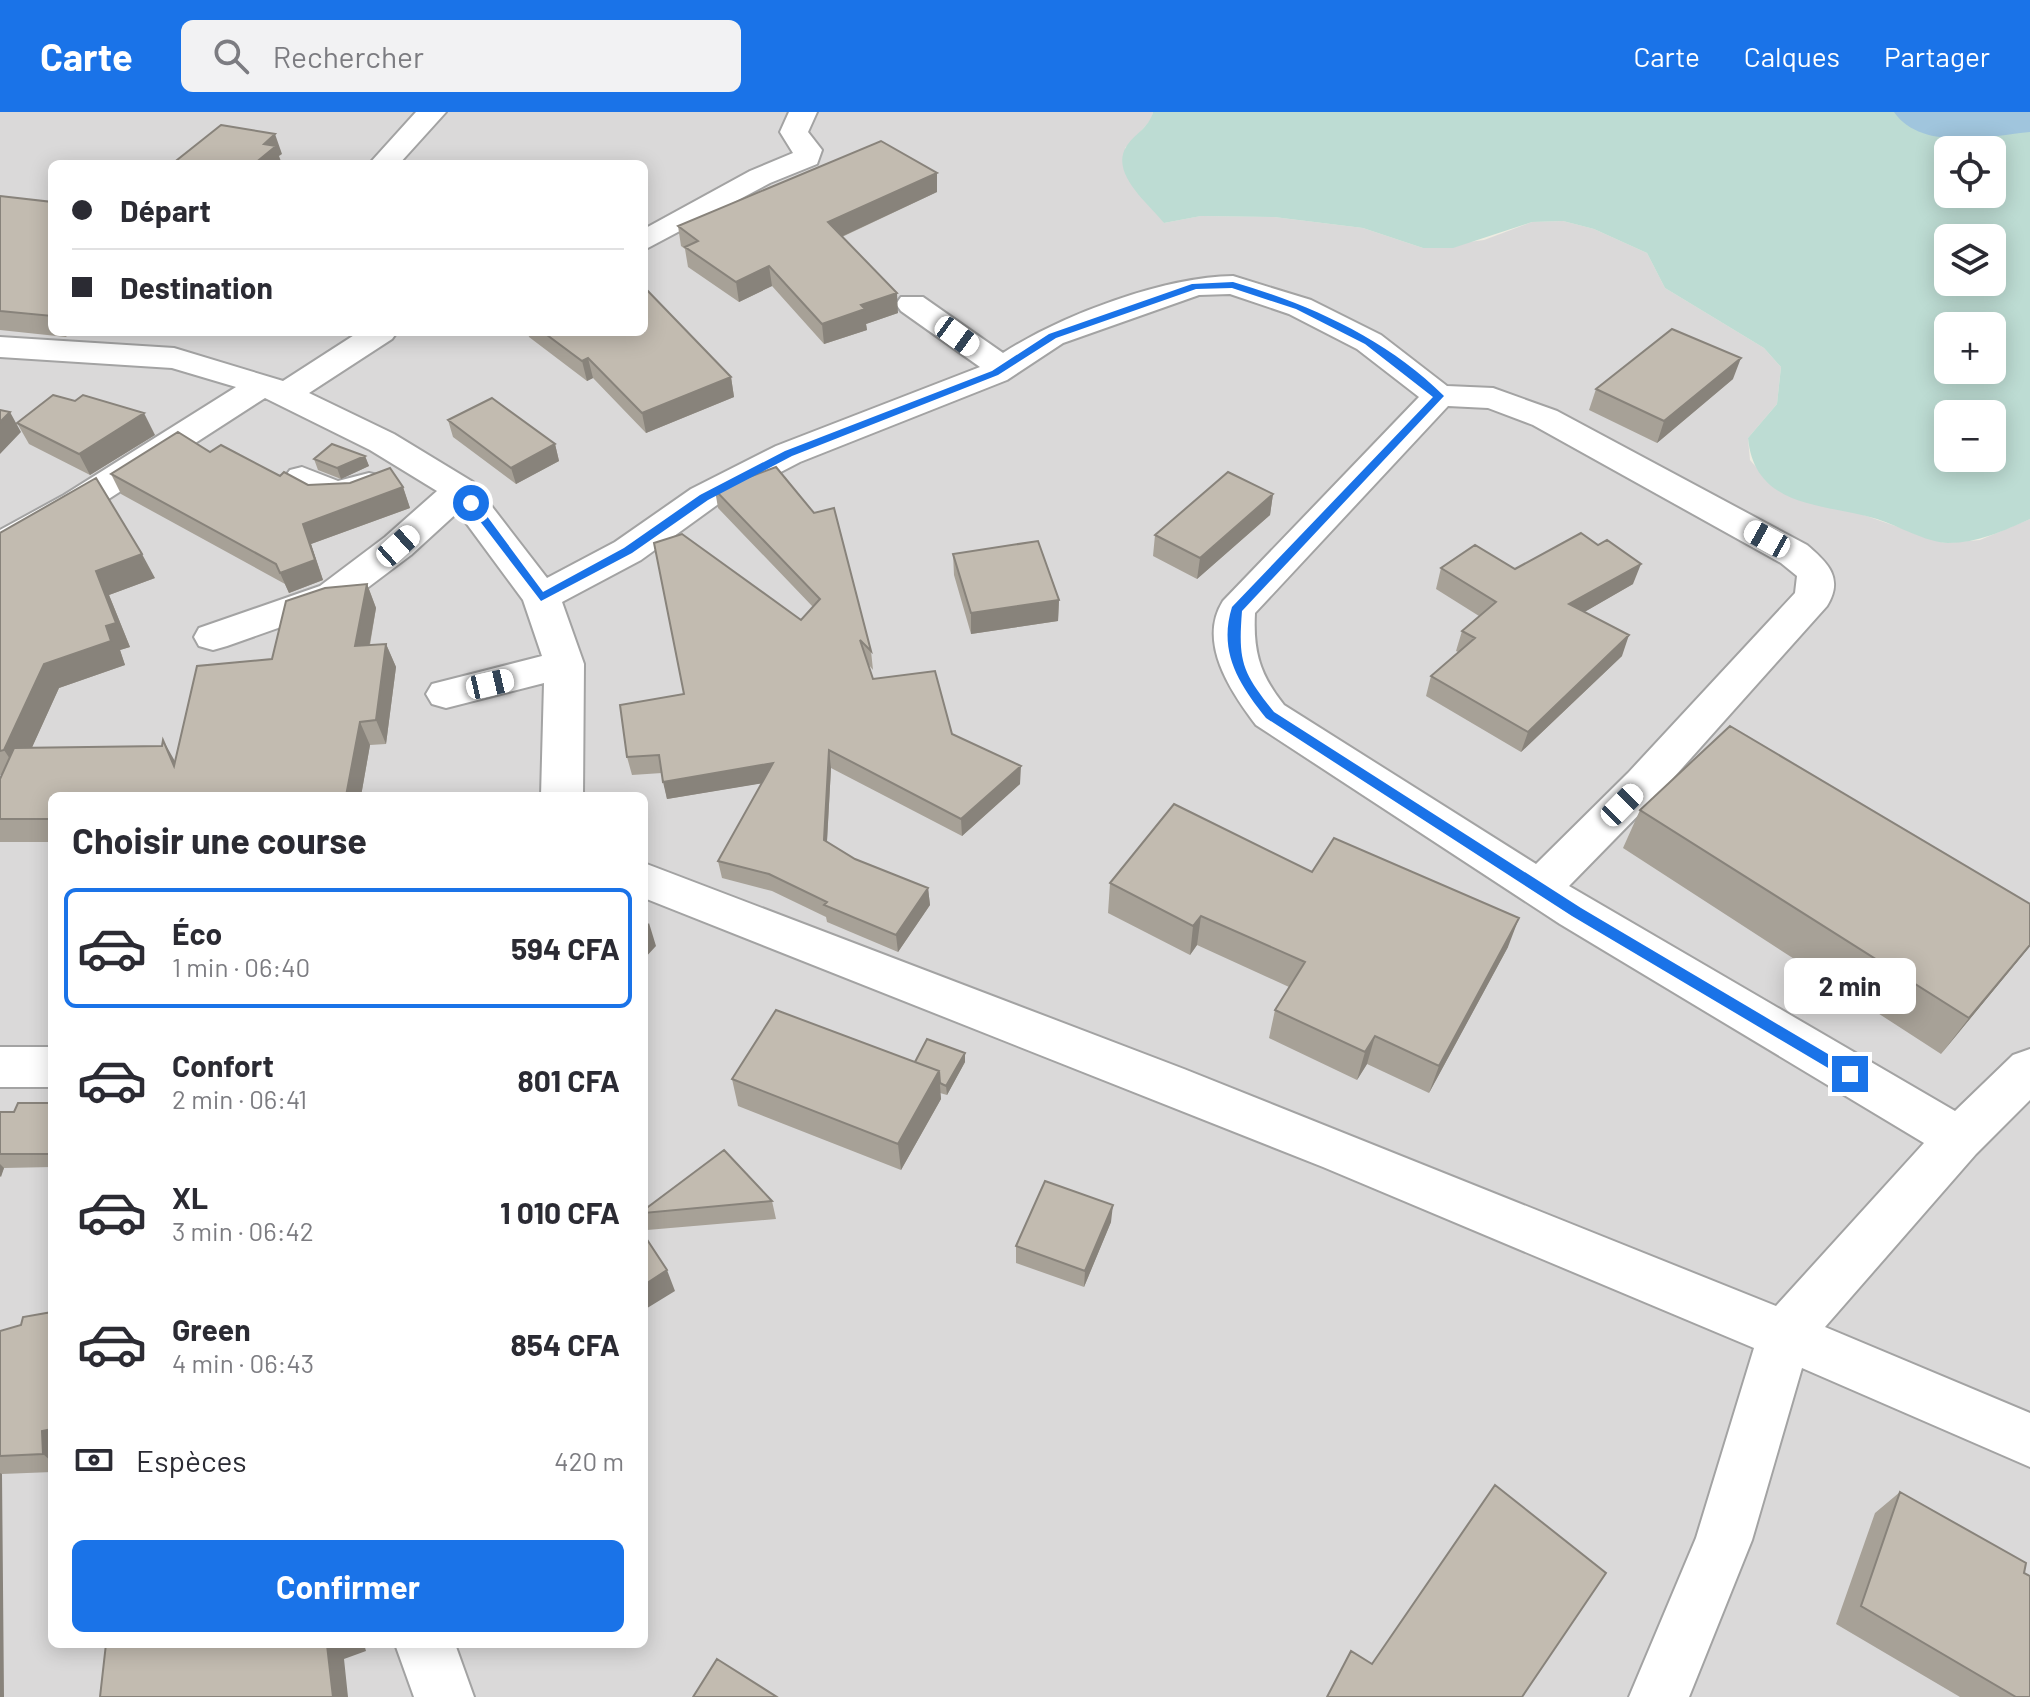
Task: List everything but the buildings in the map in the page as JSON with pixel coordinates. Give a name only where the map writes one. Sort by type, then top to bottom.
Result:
[{"type":"street","points":[[387,160],[432,112]]},
{"type":"street","points":[[648,239],[760,177],[807,158],[808,150],[794,132],[803,112]]},
{"type":"street","points":[[541,597],[628,551],[704,497],[788,454],[1002,368],[1052,336],[1195,286],[1233,285],[1300,307],[1369,342],[1439,396],[1493,398],[1545,418],[1794,554],[1816,572],[1814,597],[1762,650],[1643,784],[1540,888]]},
{"type":"street","points":[[912,304],[1002,368]]},
{"type":"street","points":[[174,358],[199,336]]},
{"type":"street","points":[[0,546],[374,336]]},
{"type":"street","points":[[0,347],[174,358],[275,389],[382,442],[460,490],[541,597],[564,664],[562,792]]},
{"type":"street","points":[[1439,396],[1236,610],[1233,653],[1246,684],[1270,715],[1540,888],[1959,1139]]},
{"type":"street","points":[[302,478],[330,494],[354,491],[392,473],[382,442]]},
{"type":"street","points":[[213,637],[333,595],[398,546],[460,490]]},
{"type":"street","points":[[446,694],[564,664]]},
{"type":"street","points":[[648,882],[1140,1070],[1785,1334],[2030,1440]]},
{"type":"street","points":[[0,1067],[48,1067]]},
{"type":"street","points":[[1659,1697],[1724,1540],[1785,1334],[1959,1139],[2030,1069]]},
{"type":"street","points":[[426,1648],[444,1697]]},
{"type":"shaded area","points":[[0,112],[1153,112],[1151,120],[1125,148],[1164,223],[1201,216],[1274,217],[1363,228],[1423,248],[1484,240],[1532,222],[1563,221],[1594,229],[1647,253],[1665,288],[1764,348],[1781,367],[1777,404],[1748,438],[1750,460],[1769,482],[1944,543],[1980,540],[2030,519],[2030,1697],[0,1697]]},
{"type":"shaded area","points":[[1153,112],[2030,112],[2030,519],[1980,539],[1939,542],[1877,519],[1796,500],[1778,491],[1764,479],[1753,461],[1748,438],[1777,404],[1781,367],[1764,348],[1665,288],[1647,253],[1594,229],[1563,221],[1532,222],[1453,248],[1423,248],[1363,228],[1274,217],[1201,216],[1164,223],[1133,188],[1123,168],[1122,157],[1126,147],[1145,127]]},
{"type":"waterway","points":[[1922,112],[1961,121],[2030,115]]},
{"type":"route","points":[[471,503],[541,597],[628,551],[704,497],[788,454],[995,373],[1052,336],[1195,286],[1233,285],[1300,307],[1369,342],[1439,396],[1236,610],[1233,653],[1246,684],[1270,715],[1576,912],[1850,1074]]}]
